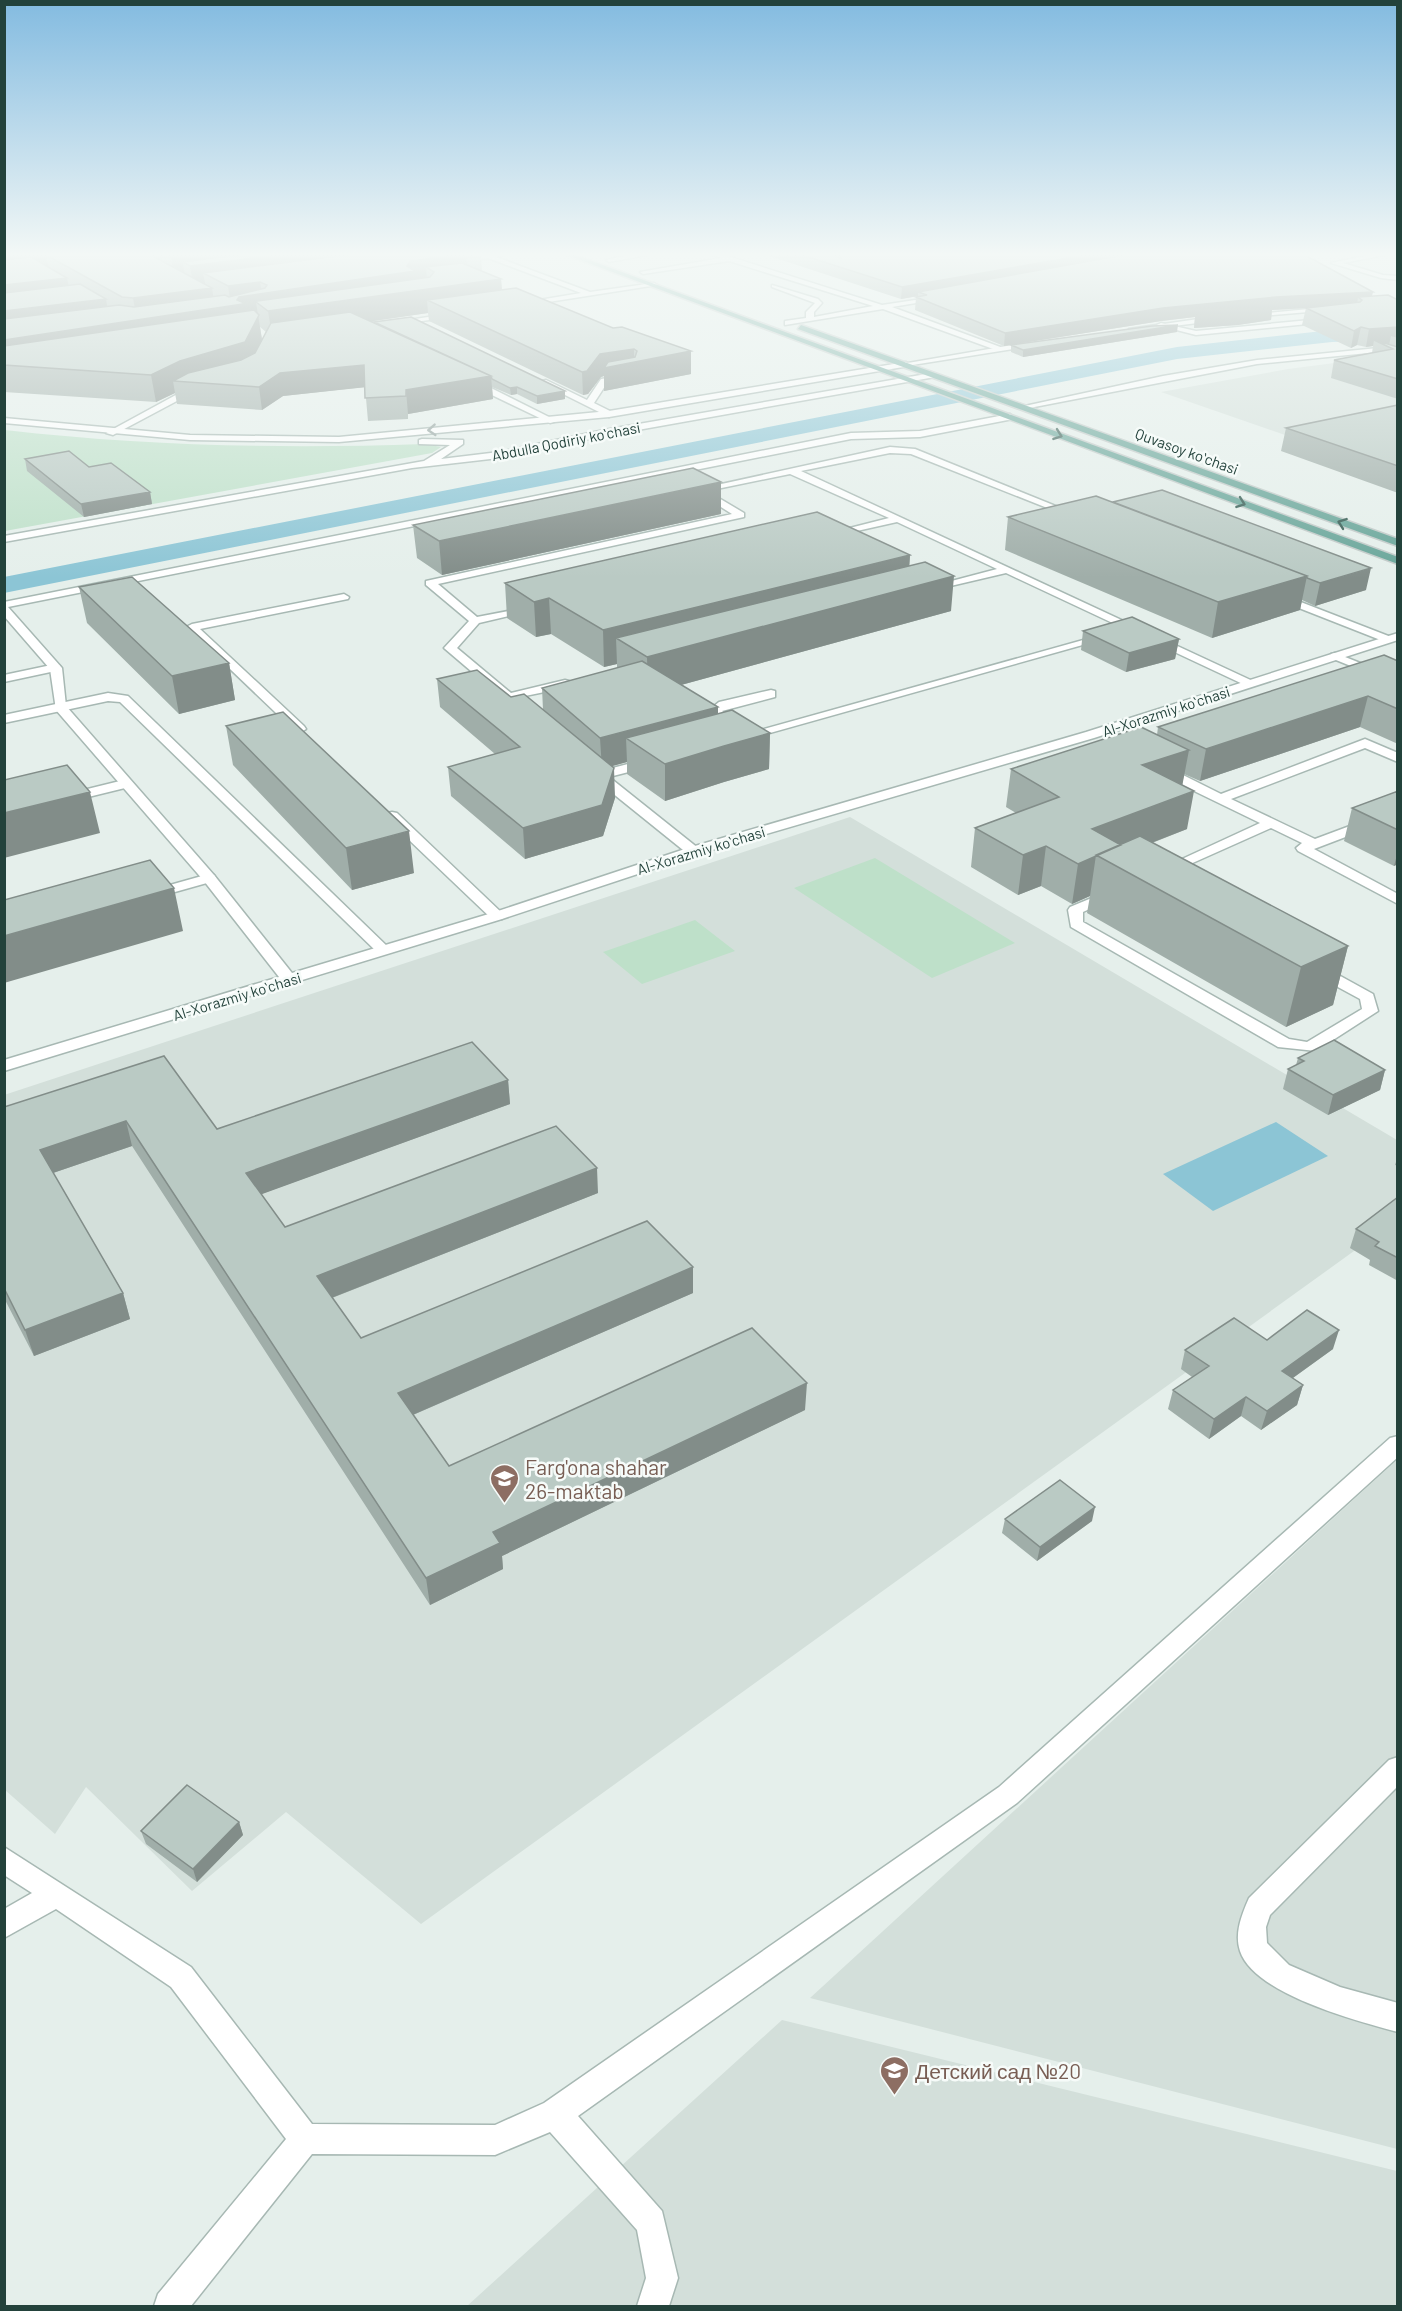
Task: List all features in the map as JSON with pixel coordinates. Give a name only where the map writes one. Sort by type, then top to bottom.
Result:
[{"type":"main road","points":[[859,362],[907,380]]},
{"type":"main road","name":"Quvasoy koʻchasi","points":[[900,362],[1398,543]]},
{"type":"main road","name":"Quvasoy koʻchasi","points":[[907,380],[1398,561]]},
{"type":"street","name":"Abdulla Qodiriy koʻchasi","points":[[367,438],[609,414],[919,362]]},
{"type":"street","points":[[1024,407],[1225,366],[1257,362]]},
{"type":"street","name":"Abdulla Qodiriy koʻchasi","points":[[4,539],[412,465],[499,455],[932,375]]},
{"type":"street","points":[[590,404],[604,381],[632,376]]},
{"type":"street","points":[[468,380],[553,421]]},
{"type":"street","points":[[538,380],[609,414]]},
{"type":"street","points":[[110,433],[188,392],[208,387]]},
{"type":"street","points":[[289,980],[208,878],[124,784],[60,707],[56,668],[4,607],[851,436],[920,434],[1007,416]]},
{"type":"street","name":"Abdulla Qodiriy koʻchasi","points":[[4,420],[110,433],[310,441],[367,438],[460,442]]},
{"type":"street","points":[[494,426],[539,431],[546,437],[545,441],[530,448],[487,451],[474,449],[460,442],[464,434],[494,426]]},
{"type":"street","name":"Abdulla Qodiriy koʻchasi","points":[[412,465],[438,457],[460,442]]},
{"type":"street","points":[[475,621],[430,583],[741,515],[699,490],[890,450],[912,451],[1089,521]]},
{"type":"street","points":[[792,471],[1251,683]]},
{"type":"street","points":[[818,539],[898,519]]},
{"type":"street","points":[[914,594],[1006,570]]},
{"type":"street","points":[[1265,591],[1392,637]]},
{"type":"street","points":[[306,735],[192,627],[344,597]]},
{"type":"street","points":[[525,711],[450,648],[475,621],[543,604]]},
{"type":"street","points":[[726,741],[1136,629]]},
{"type":"street","name":"Al-Xorazmiy koʻchasi","points":[[4,1066],[497,916],[693,851],[1090,735],[1392,637]]},
{"type":"street","points":[[1335,656],[1398,682]]},
{"type":"street","points":[[4,679],[56,668]]},
{"type":"street","points":[[509,697],[579,680]]},
{"type":"street","points":[[749,735],[714,711],[723,705],[771,694]]},
{"type":"street","points":[[4,719],[108,697],[124,699],[383,950]]},
{"type":"street","points":[[1090,735],[1110,745]]},
{"type":"street","points":[[1220,799],[1365,743],[1398,758]]},
{"type":"street","points":[[599,776],[668,757]]},
{"type":"street","points":[[582,762],[693,851]]},
{"type":"street","points":[[1150,765],[1315,844]]},
{"type":"street","points":[[59,801],[124,784]]},
{"type":"street","points":[[384,809],[497,916]]},
{"type":"street","points":[[1398,812],[1303,848],[1398,900]]},
{"type":"street","points":[[1169,889],[1148,878],[1271,823]]},
{"type":"street","points":[[141,898],[208,878]]},
{"type":"street","points":[[1127,887],[1075,910],[1076,924],[1284,1043],[1310,1047],[1370,1011],[1367,997],[1304,963]]},
{"type":"street","points":[[305,2139],[495,2140],[555,2114],[1008,1795],[1398,1444]]},
{"type":"street","points":[[1398,1768],[1259,1907],[1252,1927],[1253,1949],[1279,1975],[1339,2001],[1398,2018]]},
{"type":"street","points":[[4,1859],[181,1977],[305,2139]]},
{"type":"street","points":[[4,1925],[56,1894]]},
{"type":"street","points":[[555,2114],[651,2222],[662,2278],[653,2307]]},
{"type":"street","points":[[170,2307],[305,2139]]},
{"type":"shaded area","points":[[1344,362],[1397,362],[1397,474],[1161,392],[1288,369]]},
{"type":"shaded area","name":"Farg'ona shahar 26-maktab","points":[[850,817],[1397,1140],[1397,1220],[421,1924],[286,1812],[192,1891],[86,1787],[55,1834],[5,1790],[4,1095]]},
{"type":"shaded area","points":[[1397,1460],[1397,2149],[810,1998]]},
{"type":"shaded area","name":"Детский сад №20","points":[[782,2020],[1397,2171],[1397,2306],[467,2306]]},
{"type":"green space","points":[[5,430],[162,443],[266,446],[424,444],[441,447],[432,453],[5,531]]},
{"type":"green space","points":[[875,858],[1015,943],[932,978],[794,888]]},
{"type":"green space","points":[[695,920],[735,951],[642,984],[603,952]]},
{"type":"water","points":[[1276,1122],[1328,1156],[1213,1211],[1163,1174]]},
{"type":"building","points":[[4,362],[178,362],[151,375],[4,365]]},
{"type":"building","points":[[233,362],[460,362],[491,376],[406,390],[406,396],[365,398],[364,365],[280,373],[259,387],[173,381],[188,373]]},
{"type":"building","points":[[460,362],[504,362],[565,391],[537,396],[517,387],[510,388],[492,379],[491,376]]},
{"type":"building","points":[[560,362],[594,362],[587,371],[582,372]]},
{"type":"building","points":[[609,362],[635,362],[604,368]]},
{"type":"building","points":[[1340,362],[1398,362],[1398,379]]},
{"type":"building","points":[[1398,405],[1398,466],[1286,428]]},
{"type":"building","points":[[69,451],[89,467],[111,463],[150,492],[81,504],[25,459]]},
{"type":"building","points":[[693,468],[721,482],[439,541],[413,525]]},
{"type":"building","points":[[1162,490],[1371,568],[1320,583],[1113,502]]},
{"type":"building","points":[[1096,496],[1307,576],[1218,602],[1008,517]]},
{"type":"building","points":[[817,512],[910,555],[603,630],[549,598],[534,602],[505,583]]},
{"type":"building","points":[[925,562],[954,576],[647,657],[616,638]]},
{"type":"building","points":[[132,577],[229,663],[172,676],[79,587]]},
{"type":"building","points":[[1132,617],[1179,639],[1129,653],[1083,631]]},
{"type":"building","points":[[1384,655],[1398,661],[1398,709],[1368,696],[1206,749],[1158,727]]},
{"type":"building","points":[[642,661],[718,707],[600,738],[542,688]]},
{"type":"building","points":[[477,670],[511,697],[524,694],[614,768],[602,805],[523,828],[448,767],[520,747],[437,679]]},
{"type":"building","points":[[732,710],[770,733],[665,764],[626,738]]},
{"type":"building","points":[[283,712],[409,831],[346,848],[226,726]]},
{"type":"building","points":[[1141,727],[1189,750],[1142,765],[1194,791],[1092,829],[1121,845],[1078,864],[1046,846],[1023,855],[975,828],[1059,797],[1011,769]]},
{"type":"building","points":[[67,765],[90,792],[4,813],[4,780]]},
{"type":"building","points":[[1398,791],[1398,830],[1352,808]]},
{"type":"building","points":[[1140,836],[1348,946],[1301,967],[1096,855]]},
{"type":"building","points":[[150,860],[174,888],[4,936],[4,900]]},
{"type":"building","points":[[1334,1040],[1385,1070],[1333,1095],[1288,1069],[1304,1061],[1298,1058]]},
{"type":"building","points":[[472,1042],[508,1080],[246,1173],[285,1227],[556,1126],[597,1168],[317,1276],[361,1338],[647,1221],[693,1267],[398,1393],[449,1466],[752,1328],[807,1383],[493,1532],[500,1543],[426,1578],[126,1121],[40,1150],[123,1293],[25,1330],[4,1288],[4,1107],[164,1056],[217,1129]]},
{"type":"building","points":[[1398,1197],[1398,1258],[1375,1246],[1379,1242],[1356,1229]]},
{"type":"building","points":[[1307,1310],[1339,1330],[1282,1371],[1303,1385],[1267,1411],[1246,1397],[1214,1419],[1173,1390],[1209,1366],[1185,1350],[1234,1318],[1267,1340]]},
{"type":"building","points":[[1060,1480],[1095,1507],[1040,1547],[1005,1519]]},
{"type":"building","points":[[187,1785],[239,1822],[193,1869],[141,1831]]},
{"type":"waterway","points":[[4,585],[1132,362]]},
{"type":"place","name":"Farg'ona shahar 26-maktab","points":[[504,1504]]},
{"type":"place","name":"Детский сад №20","points":[[894,2096]]}]
